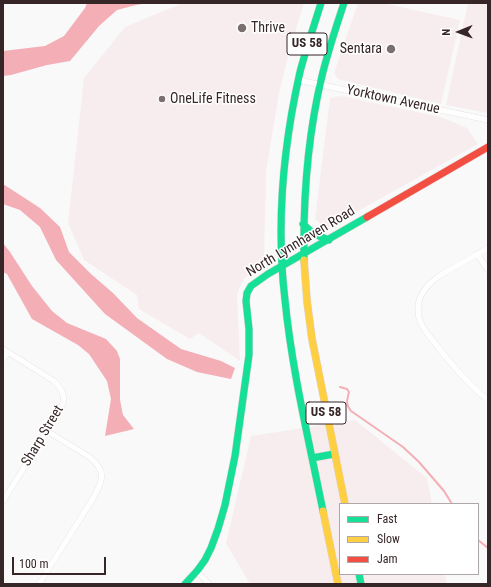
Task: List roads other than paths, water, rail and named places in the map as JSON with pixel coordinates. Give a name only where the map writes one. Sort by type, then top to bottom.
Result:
[{"type":"main road","name":"US 58","points":[[321,3],[306,47],[288,131],[280,219],[284,298],[290,341],[338,584]]},
{"type":"main road","name":"US 58","points":[[344,3],[320,84],[308,150],[304,192],[303,254],[311,334],[345,503]]},
{"type":"main road","name":"North Lynnhaven Road","points":[[185,584],[197,571],[208,554],[218,529],[227,497],[235,456],[249,354],[249,322],[246,301],[249,290],[254,283],[488,147]]},
{"type":"main road","points":[[303,224],[317,236],[329,240]]},
{"type":"main road","points":[[312,458],[334,454]]},
{"type":"street","name":"Yorktown Avenue","points":[[298,80],[488,120]]},
{"type":"street","points":[[488,248],[432,281],[421,294],[418,311],[423,327],[448,361],[476,391],[488,400]]},
{"type":"street","points":[[477,254],[488,270]]},
{"type":"street","points":[[3,360],[5,350]]},
{"type":"street","name":"Sharp Street","points":[[3,501],[63,405],[64,400],[60,386],[5,350]]},
{"type":"street","points":[[39,584],[92,500],[100,486],[102,479],[100,469],[94,460],[47,431]]},
{"type":"street","points":[[197,571],[209,584]]},
{"type":"waterway","points":[[340,387],[347,389],[349,392],[347,404],[351,411],[403,447],[419,462],[444,491],[451,503]]},
{"type":"waterway","points":[[479,541],[488,548]]},
{"type":"place","name":"Thrive","points":[[242,28]]},
{"type":"place","name":"Sentara","points":[[391,49]]},
{"type":"place","name":"OneLife Fitness","points":[[162,99]]}]
